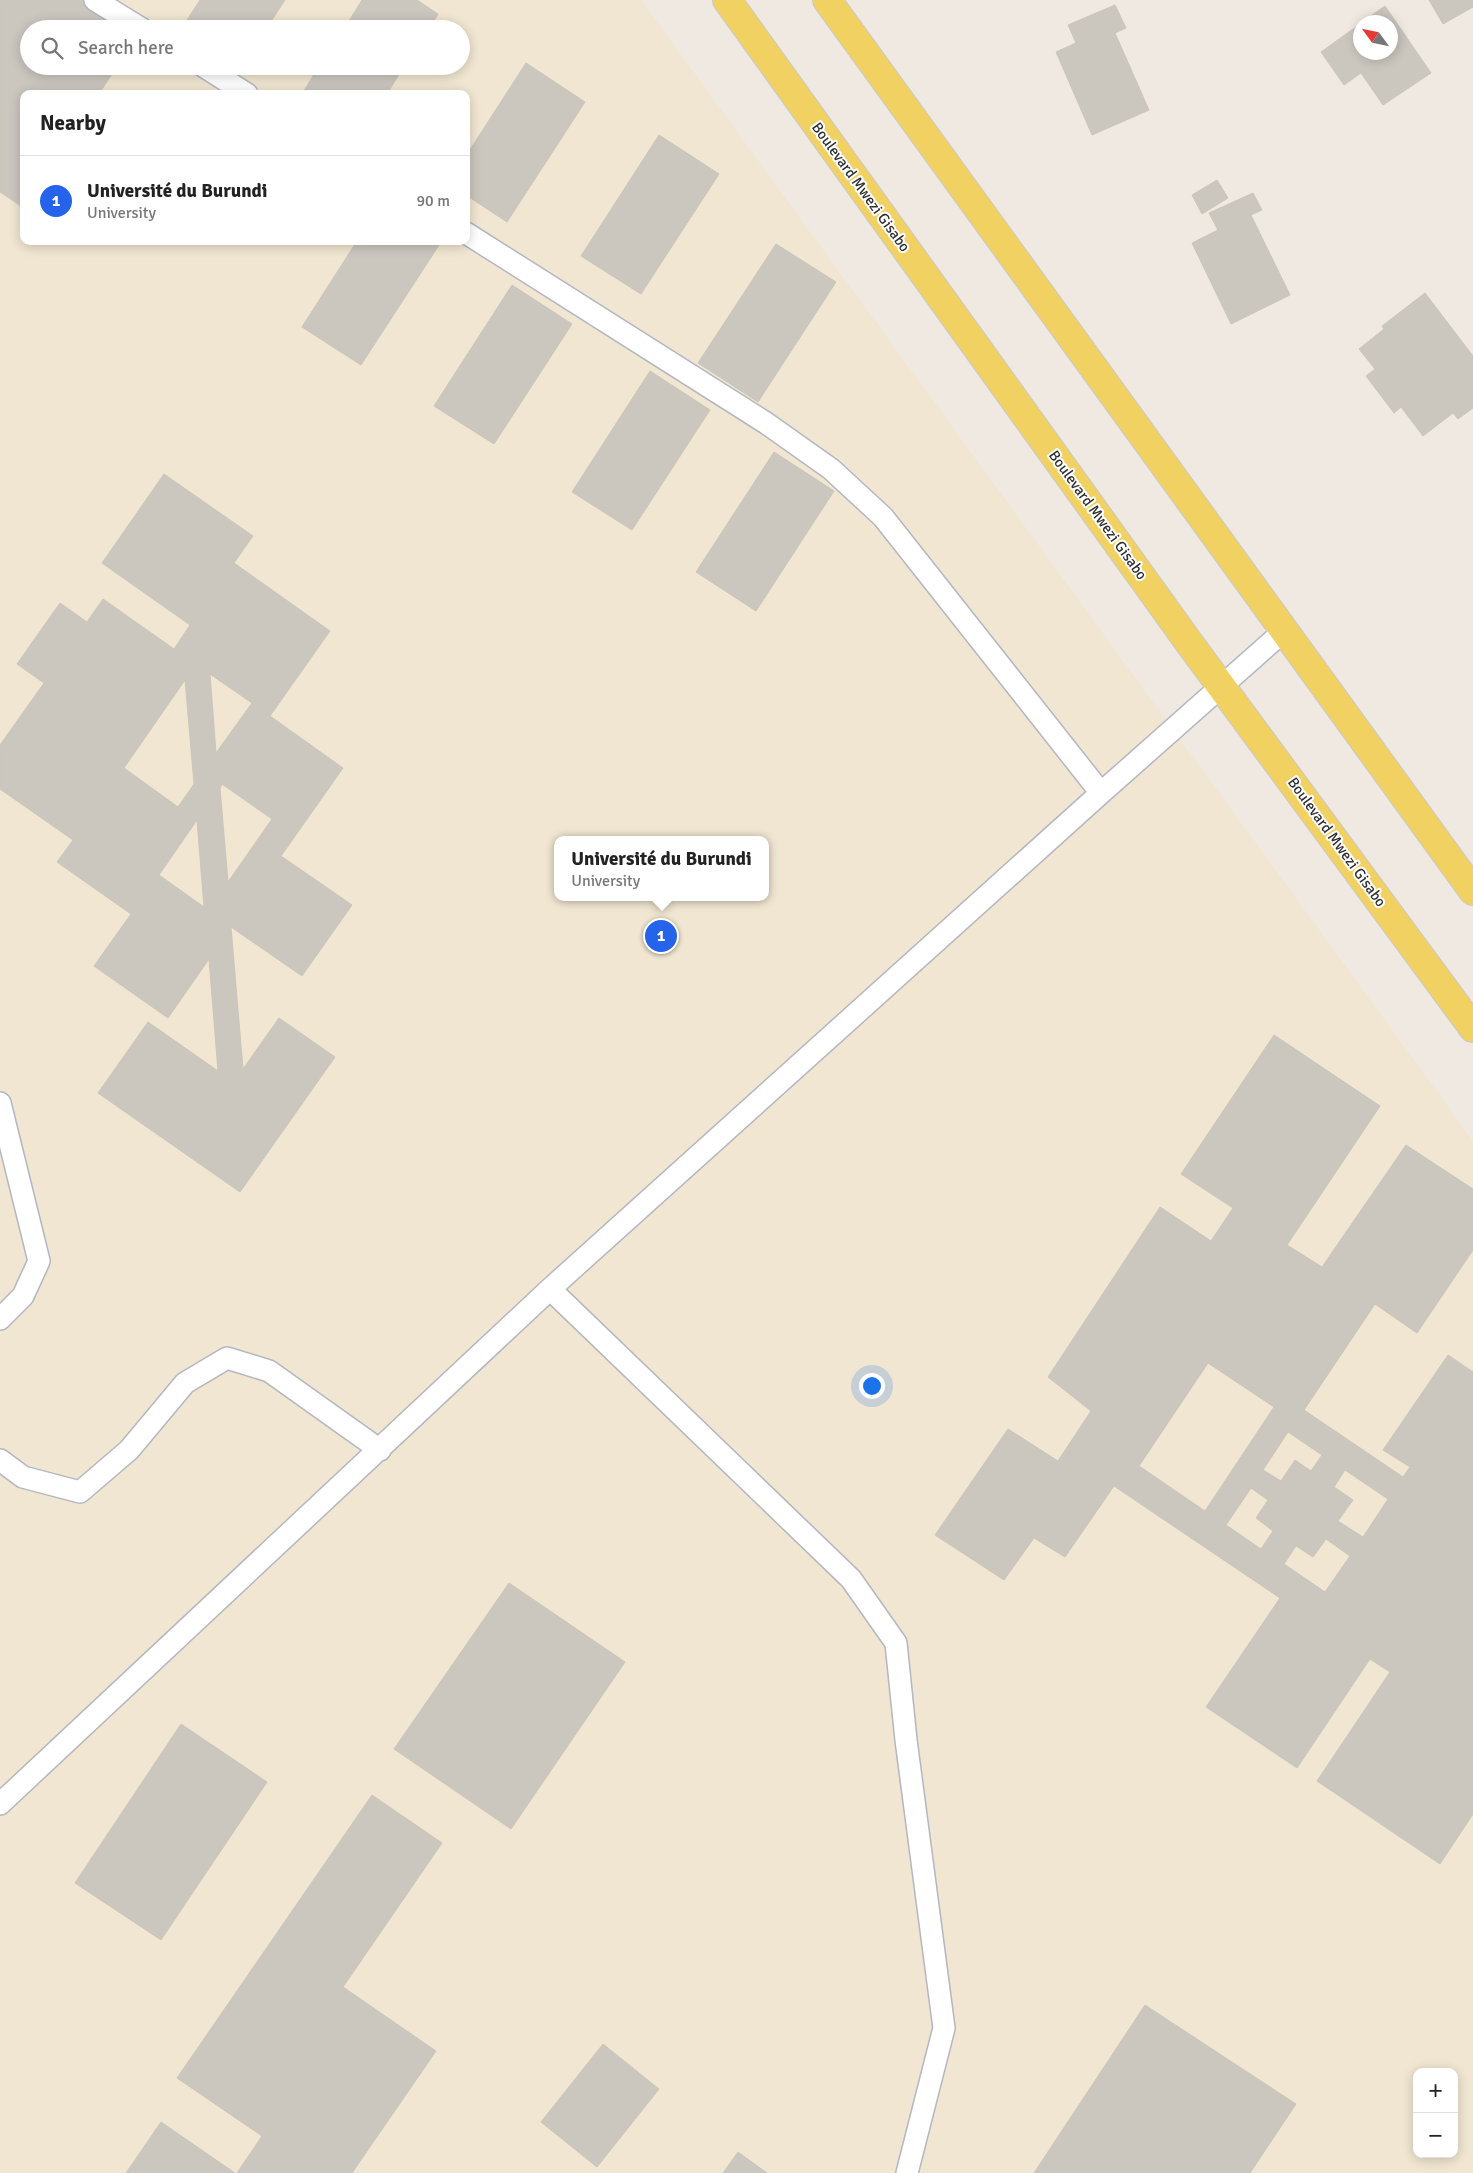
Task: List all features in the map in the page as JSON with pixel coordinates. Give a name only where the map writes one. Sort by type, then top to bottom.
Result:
[{"type":"main road","name":"Boulevard Mwezi Gisabo","points":[[727,0],[1222,686],[1473,1028]]},
{"type":"main road","points":[[827,0],[1473,891]]},
{"type":"lane","points":[[95,0],[127,20]]},
{"type":"lane","points":[[218,75],[241,90]]},
{"type":"lane","points":[[470,236],[766,423],[831,469],[883,517],[1101,793]]},
{"type":"lane","points":[[0,1804],[550,1290],[1101,793],[1285,630]]},
{"type":"lane","points":[[0,1103],[39,1261],[22,1296],[0,1319]]},
{"type":"lane","points":[[550,1290],[851,1579],[896,1643],[906,1740],[944,2028],[907,2173]]},
{"type":"lane","points":[[0,1460],[22,1477],[80,1492],[129,1450],[185,1383],[227,1358],[269,1371],[380,1450]]},
{"type":"shaded area","points":[[0,0],[641,0],[1473,1141],[1473,2173],[0,2173]]},
{"type":"building","points":[[0,0],[88,0],[120,20],[20,20],[20,75],[111,75],[102,90],[20,90],[20,205],[0,192]]},
{"type":"building","points":[[200,0],[285,0],[272,20],[187,20]]},
{"type":"building","points":[[362,0],[417,0],[438,14],[434,20],[350,20]]},
{"type":"building","points":[[1429,0],[1473,0],[1473,7],[1443,24]]},
{"type":"building","points":[[1115,5],[1126,28],[1115,33],[1149,110],[1092,135],[1056,52],[1076,43],[1068,25]]},
{"type":"building","points":[[1385,6],[1391,15],[1372,15]]},
{"type":"building","points":[[1398,25],[1431,73],[1383,105],[1361,73],[1344,85],[1321,52],[1353,29],[1353,60],[1398,60]]},
{"type":"building","points":[[526,63],[585,102],[507,222],[470,198],[470,150]]},
{"type":"building","points":[[314,75],[399,75],[389,90],[304,90]]},
{"type":"building","points":[[659,135],[719,174],[641,294],[581,256]]},
{"type":"building","points":[[1217,180],[1228,198],[1202,214],[1192,195]]},
{"type":"building","points":[[1253,193],[1262,210],[1251,215],[1290,295],[1231,324],[1192,243],[1218,230],[1209,213]]},
{"type":"building","points":[[776,244],[836,282],[758,402],[698,363]]},
{"type":"building","points":[[354,245],[439,245],[361,365],[302,327]]},
{"type":"building","points":[[512,285],[572,324],[494,444],[434,406]]},
{"type":"building","points":[[1425,293],[1473,356],[1473,408],[1458,419],[1453,413],[1423,436],[1401,407],[1394,413],[1366,376],[1375,369],[1359,349],[1384,329],[1382,326]]},
{"type":"building","points":[[650,371],[710,410],[632,530],[572,492]]},
{"type":"building","points":[[774,452],[834,491],[756,611],[696,572]]},
{"type":"building","points":[[164,474],[253,536],[234,563],[330,631],[270,716],[343,768],[281,856],[352,905],[302,976],[231,927],[243,1069],[279,1018],[335,1057],[240,1192],[98,1093],[148,1022],[218,1071],[209,959],[168,1018],[94,966],[131,914],[57,862],[73,840],[0,789],[0,745],[44,683],[17,664],[60,603],[87,622],[103,599],[174,649],[190,625],[102,563]],"holes":[[[210,674],[252,703],[216,753]],[[185,680],[194,784],[178,807],[124,768]],[[222,784],[272,819],[228,882],[220,788]],[[197,820],[204,907],[159,875]]]},
{"type":"building","points":[[1274,1035],[1380,1106],[1287,1245],[1322,1267],[1406,1145],[1473,1189],[1473,1250],[1417,1333],[1375,1304],[1304,1410],[1403,1477],[1410,1467],[1383,1450],[1448,1355],[1473,1372],[1473,1814],[1440,1864],[1317,1781],[1390,1672],[1370,1659],[1297,1768],[1206,1707],[1280,1598],[1114,1486],[1065,1557],[1034,1538],[1004,1580],[935,1535],[1008,1429],[1058,1461],[1091,1411],[1048,1377],[1160,1207],[1211,1241],[1233,1208],[1181,1174]],"holes":[[[1208,1363],[1274,1407],[1205,1511],[1139,1466]],[[1288,1432],[1322,1455],[1311,1471],[1295,1460],[1281,1481],[1263,1470]],[[1345,1470],[1388,1499],[1363,1537],[1338,1521],[1353,1500],[1334,1487]],[[1251,1488],[1268,1500],[1256,1518],[1273,1531],[1261,1549],[1226,1525]],[[1326,1539],[1350,1556],[1325,1592],[1284,1564],[1296,1546],[1313,1557]]]},
{"type":"building","points":[[509,1583],[625,1662],[511,1829],[394,1749]]},
{"type":"building","points":[[181,1724],[267,1782],[161,1940],[75,1883]]},
{"type":"building","points":[[372,1795],[442,1843],[343,1987],[436,2051],[352,2173],[237,2173],[262,2136],[177,2078]]},
{"type":"building","points":[[1145,2005],[1296,2104],[1250,2173],[1034,2173]]},
{"type":"building","points":[[603,2044],[659,2089],[597,2167],[541,2122]]},
{"type":"building","points":[[161,2122],[235,2173],[126,2173]]},
{"type":"building","points":[[738,2152],[767,2173],[723,2173]]},
{"type":"place","name":"Université du Burundi","points":[[661,936]]}]
